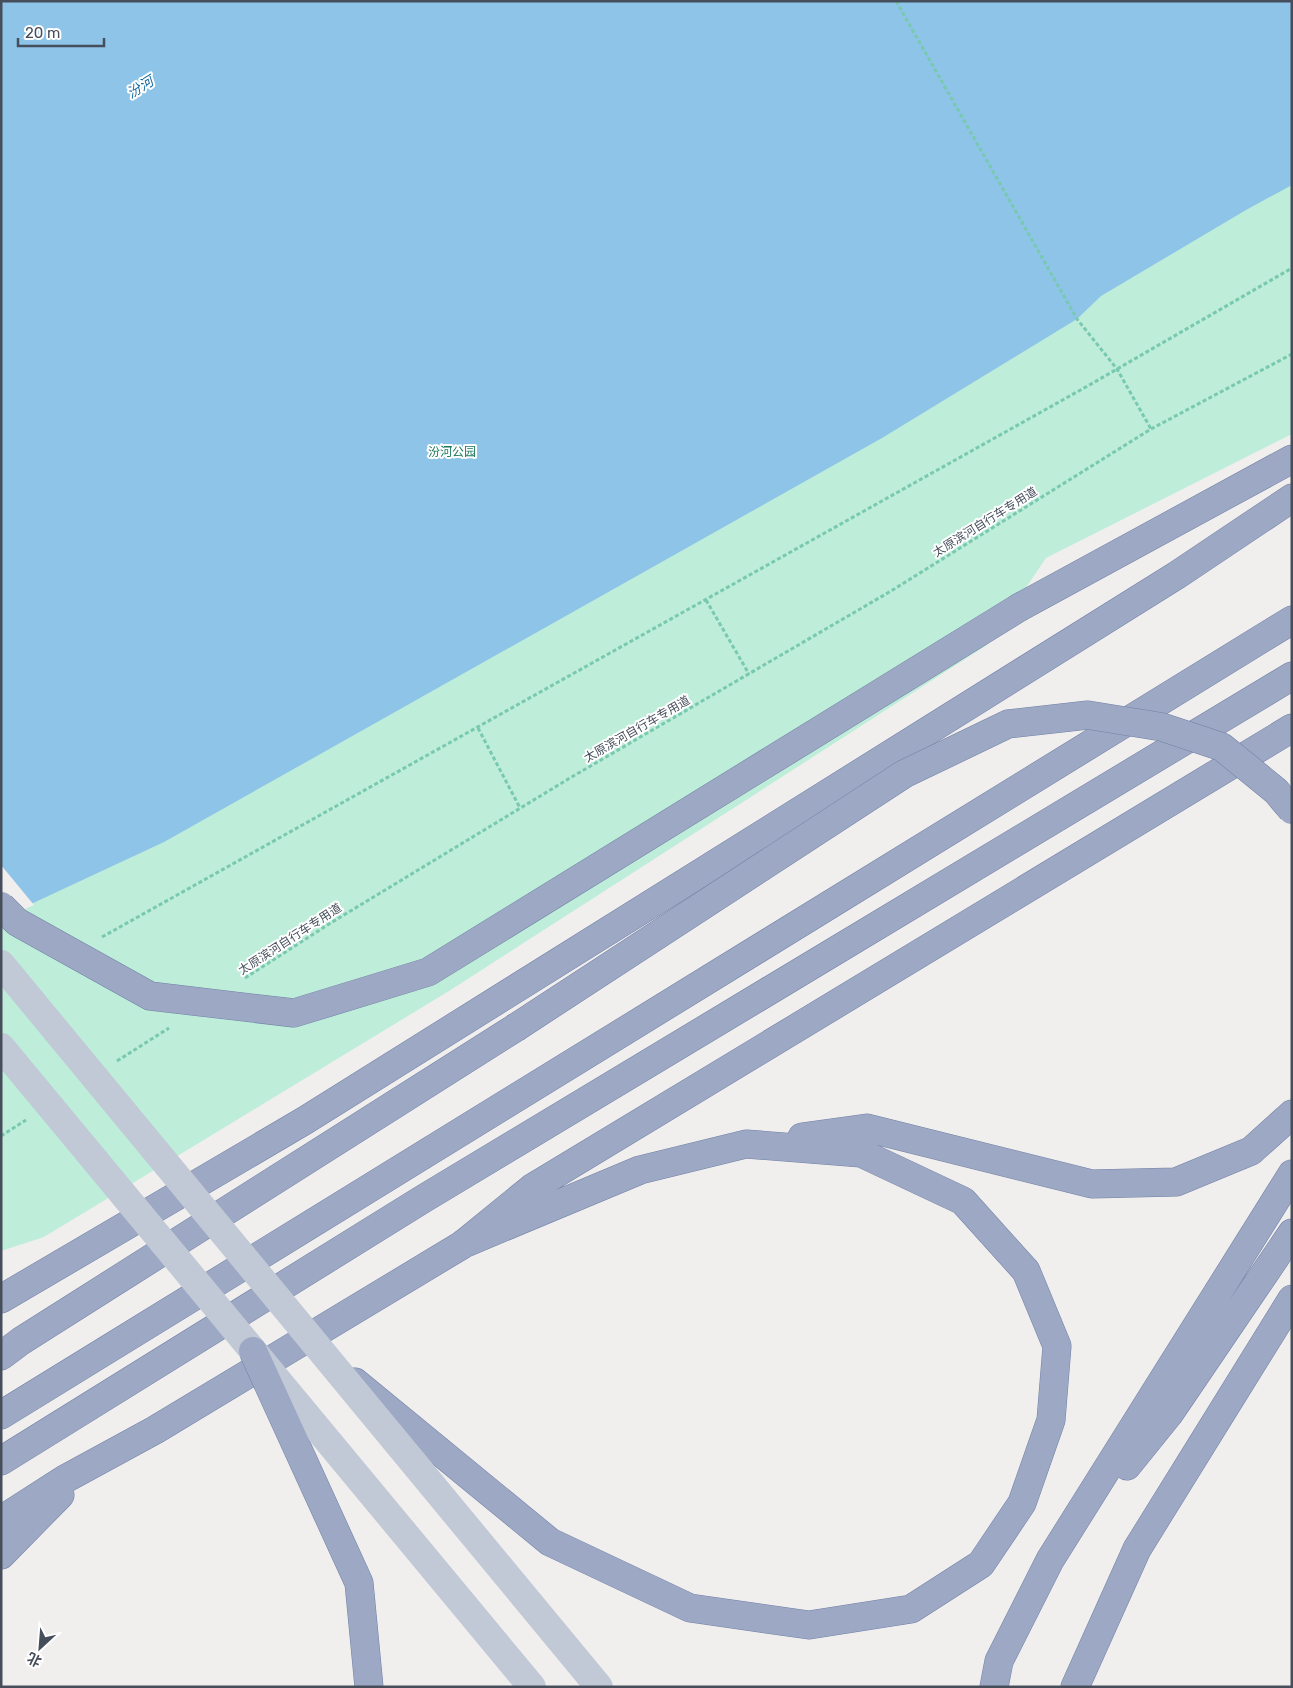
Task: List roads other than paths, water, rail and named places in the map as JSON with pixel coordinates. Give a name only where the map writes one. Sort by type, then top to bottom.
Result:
[{"type":"highway","points":[[1,906],[17,922],[150,996],[294,1014],[428,972],[1020,607],[1292,458]]},
{"type":"highway","points":[[1,1299],[304,1121],[1176,574],[1292,498]]},
{"type":"highway","points":[[1,1415],[1292,620]]},
{"type":"highway","points":[[1,1461],[424,1198],[1292,676]]},
{"type":"highway","points":[[1,1356],[21,1341],[514,1028],[904,774],[1008,724],[1088,715],[1162,727],[1222,747],[1276,791],[1292,810]]},
{"type":"highway","points":[[1,1520],[65,1479],[155,1430],[463,1244],[532,1188],[1292,728]]},
{"type":"highway","points":[[463,1244],[640,1170],[746,1144],[867,1128],[1092,1184],[1176,1182],[1251,1151],[1292,1114]]},
{"type":"highway","points":[[327,1358],[550,1542],[690,1608],[810,1625],[911,1609],[981,1564],[1022,1503],[1051,1420],[1057,1346],[1026,1271],[963,1201],[861,1153],[746,1144]]},
{"type":"highway","points":[[994,1687],[999,1661],[1050,1560],[1292,1174]]},
{"type":"highway","points":[[1050,1560],[1169,1414],[1292,1234]]},
{"type":"highway","points":[[1075,1687],[1137,1549],[1292,1299]]},
{"type":"highway","points":[[253,1351],[359,1583],[369,1687]]},
{"type":"highway","points":[[1,1555],[87,1468]]},
{"type":"main road","points":[[1,964],[599,1687]]},
{"type":"main road","points":[[1,1047],[532,1687]]},
{"type":"water","name":"汾河公园","points":[[1,1],[1292,1],[1292,185],[1101,296],[1077,319],[882,438],[164,842],[1,918]]},
{"type":"water label","name":"汾河","points":[[140,87]]}]
